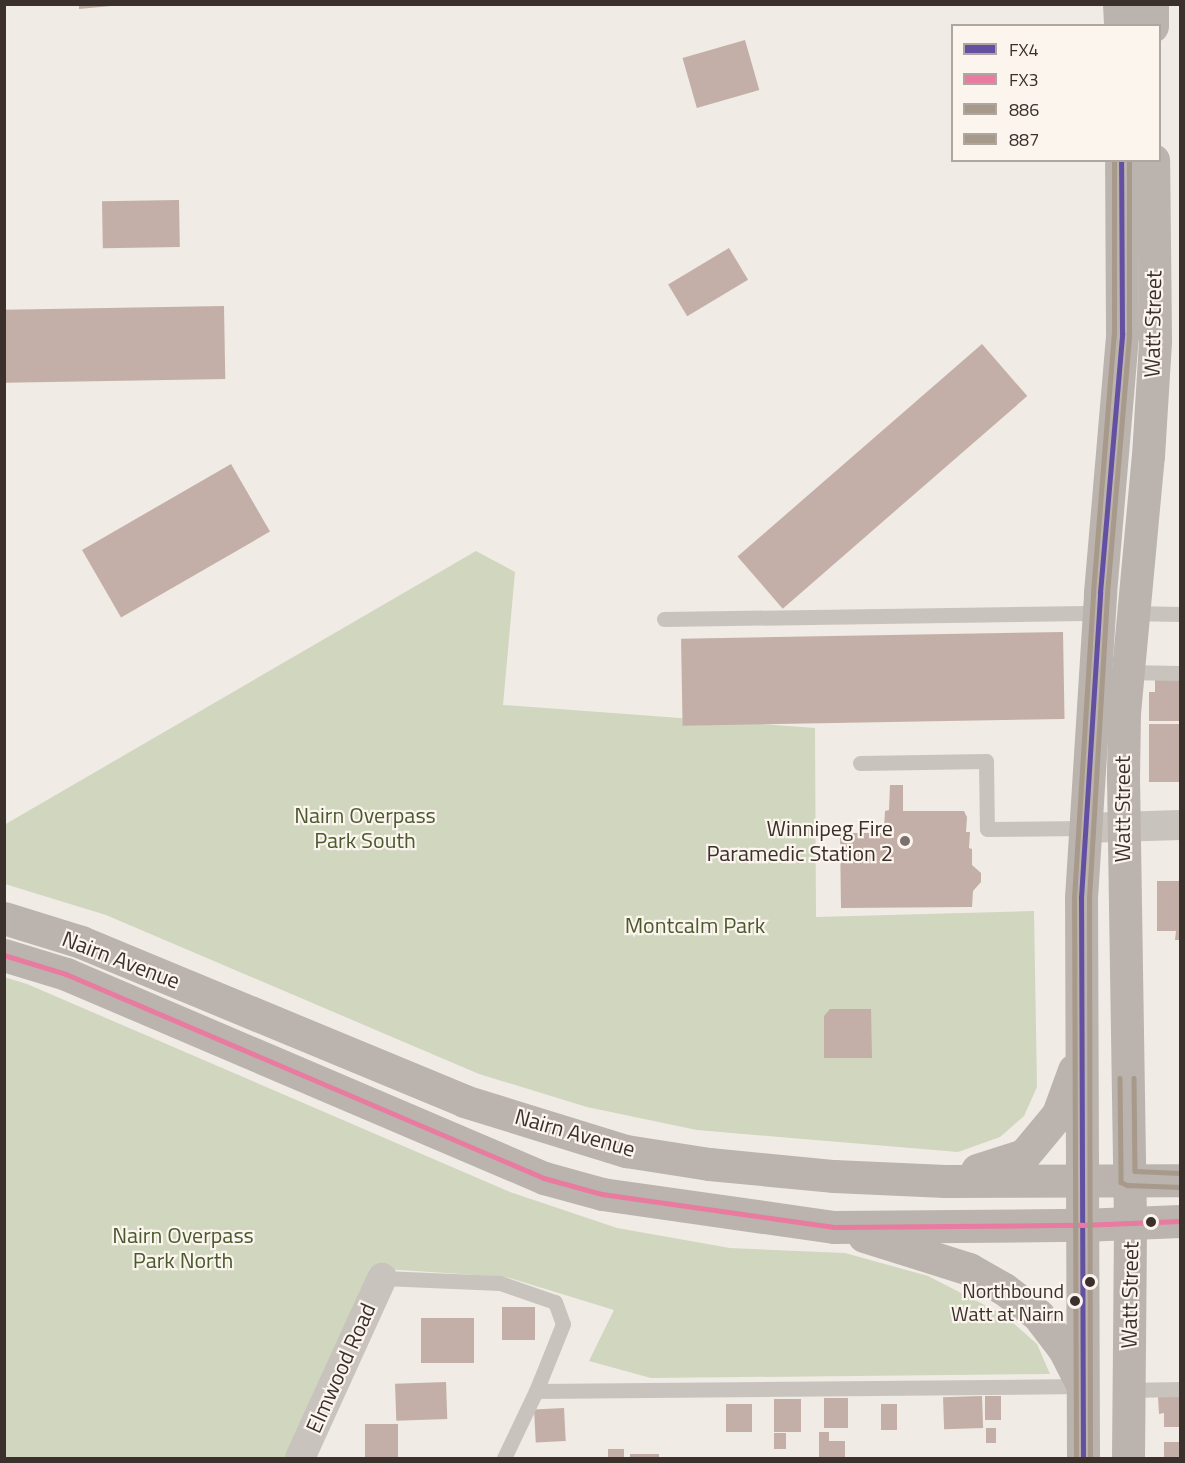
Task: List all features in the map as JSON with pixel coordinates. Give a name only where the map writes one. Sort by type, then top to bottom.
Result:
[{"type":"main road","points":[[1119,4],[1120,24]]},
{"type":"main road","points":[[1152,4],[1152,24]]},
{"type":"main road","name":"Watt Street","points":[[1083,1458],[1081,898],[1099,614],[1122,334],[1121,162]]},
{"type":"main road","name":"Watt Street","points":[[1128,1458],[1131,1223],[1128,1178],[1122,827],[1124,712],[1148,456],[1155,340],[1153,162]]},
{"type":"main road","name":"Nairn Avenue","points":[[4,918],[81,942],[464,1101],[626,1150],[709,1164],[822,1175],[945,1180],[1128,1178],[1180,1180]]},
{"type":"main road","name":"Nairn Avenue","points":[[4,955],[66,974],[544,1178],[602,1194],[662,1205],[834,1227],[1082,1225],[1180,1221]]},
{"type":"main road","points":[[945,1180],[1024,1155],[1058,1114],[1082,1048]]},
{"type":"main road","points":[[834,1227],[969,1269],[1004,1289],[1038,1315],[1064,1349],[1083,1386]]},
{"type":"street","points":[[1085,828],[1180,825]]},
{"type":"street","name":"Elmwood Road","points":[[300,1458],[382,1278]]},
{"type":"lane","points":[[664,618],[1180,614]]},
{"type":"lane","points":[[1095,671],[1180,673]]},
{"type":"lane","points":[[860,762],[986,762],[987,829],[1085,828]]},
{"type":"lane","points":[[382,1278],[500,1283],[555,1302],[562,1324],[536,1391],[504,1458]]},
{"type":"lane","points":[[536,1391],[1083,1386]]},
{"type":"lane","points":[[1128,1390],[1180,1389]]},
{"type":"green space","name":"Nairn Overpass Park South","points":[[476,551],[515,572],[503,705],[815,728],[816,917],[1034,911],[1037,1087],[1024,1116],[1000,1137],[958,1152],[697,1130],[587,1107],[479,1074],[106,915],[5,884],[4,825]]},
{"type":"green space","name":"Nairn Overpass Park North","points":[[4,977],[27,984],[510,1192],[617,1228],[730,1248],[845,1253],[928,1276],[1004,1315],[1037,1344],[1050,1374],[651,1378],[589,1361],[614,1310],[506,1277],[370,1268],[286,1458],[5,1458]]},
{"type":"building","points":[[79,4],[111,4],[111,6],[79,9]]},
{"type":"building","points":[[745,40],[759,90],[697,108],[683,58]]},
{"type":"building","points":[[179,200],[180,247],[103,248],[102,201]]},
{"type":"building","points":[[729,248],[748,280],[687,316],[668,285]]},
{"type":"building","points":[[224,306],[225,379],[5,383],[4,310]]},
{"type":"building","points":[[982,344],[1027,396],[783,609],[737,557]]},
{"type":"building","points":[[231,464],[270,532],[121,618],[82,550]]},
{"type":"building","points":[[1063,632],[1065,719],[683,726],[681,639]]},
{"type":"building","points":[[1155,678],[1180,678],[1180,721],[1149,721],[1149,692],[1155,692]]},
{"type":"building","points":[[1149,724],[1180,724],[1180,782],[1149,782]]},
{"type":"building","name":"Winnipeg Fire Paramedic Station 2","points":[[890,785],[903,785],[903,811],[964,811],[967,817],[966,832],[970,832],[969,848],[972,849],[972,865],[981,873],[981,882],[973,891],[972,907],[841,908],[840,833],[881,833],[884,829],[885,811],[889,810]]},
{"type":"building","points":[[1157,881],[1180,881],[1180,940],[1175,940],[1176,931],[1157,931]]},
{"type":"building","points":[[830,1009],[871,1009],[872,1058],[824,1058],[824,1016]]},
{"type":"building","points":[[502,1307],[535,1307],[535,1340],[502,1340]]},
{"type":"building","points":[[421,1318],[474,1318],[474,1363],[421,1363]]},
{"type":"building","points":[[446,1382],[447,1419],[396,1421],[395,1384]]},
{"type":"building","points":[[1180,1395],[1180,1427],[1164,1427],[1164,1413],[1159,1414],[1158,1396]]},
{"type":"building","points":[[982,1396],[983,1428],[944,1429],[943,1397]]},
{"type":"building","points":[[985,1396],[1001,1396],[1001,1420],[985,1420]]},
{"type":"building","points":[[824,1398],[848,1398],[848,1428],[824,1428]]},
{"type":"building","points":[[774,1399],[801,1399],[801,1432],[774,1432]]},
{"type":"building","points":[[726,1404],[752,1404],[752,1432],[726,1432]]},
{"type":"building","points":[[881,1404],[897,1404],[897,1430],[881,1430]]},
{"type":"building","points":[[564,1408],[566,1441],[536,1443],[534,1410]]},
{"type":"building","points":[[365,1424],[398,1424],[398,1458],[365,1458]]},
{"type":"building","points":[[986,1428],[996,1428],[996,1443],[986,1443]]},
{"type":"building","points":[[819,1432],[829,1432],[829,1441],[845,1441],[845,1458],[819,1458]]},
{"type":"building","points":[[774,1433],[786,1433],[786,1449],[774,1449]]},
{"type":"building","points":[[1164,1442],[1180,1442],[1180,1458],[1164,1458]]},
{"type":"building","points":[[608,1449],[624,1449],[624,1458],[608,1458]]},
{"type":"building","points":[[630,1454],[659,1454],[659,1458],[630,1458]]},
{"type":"transit line","name":"887","points":[[1076,1458],[1074,898],[1093,593],[1114,334],[1114,162]]},
{"type":"transit line","name":"FX4","points":[[1083,1458],[1081,898],[1100,593],[1122,334],[1121,162]]},
{"type":"transit line","name":"886","points":[[1090,1458],[1089,898],[1107,594],[1129,335],[1129,162]]},
{"type":"transit line","name":"FX3","points":[[4,955],[66,974],[544,1178],[602,1194],[834,1227],[1082,1225],[1180,1221]]},
{"type":"transit line","name":"886","points":[[1120,1078],[1121,1182],[1127,1185],[1180,1187]]},
{"type":"transit line","name":"887","points":[[1134,1078],[1135,1171],[1180,1173]]},
{"type":"place","name":"Winnipeg Fire Paramedic Station 2","points":[[905,841]]},
{"type":"place","name":"Northbound Watt at Nairn","points":[[1075,1301]]},
{"type":"park label","name":"Montcalm Park","points":[[695,926]]}]
